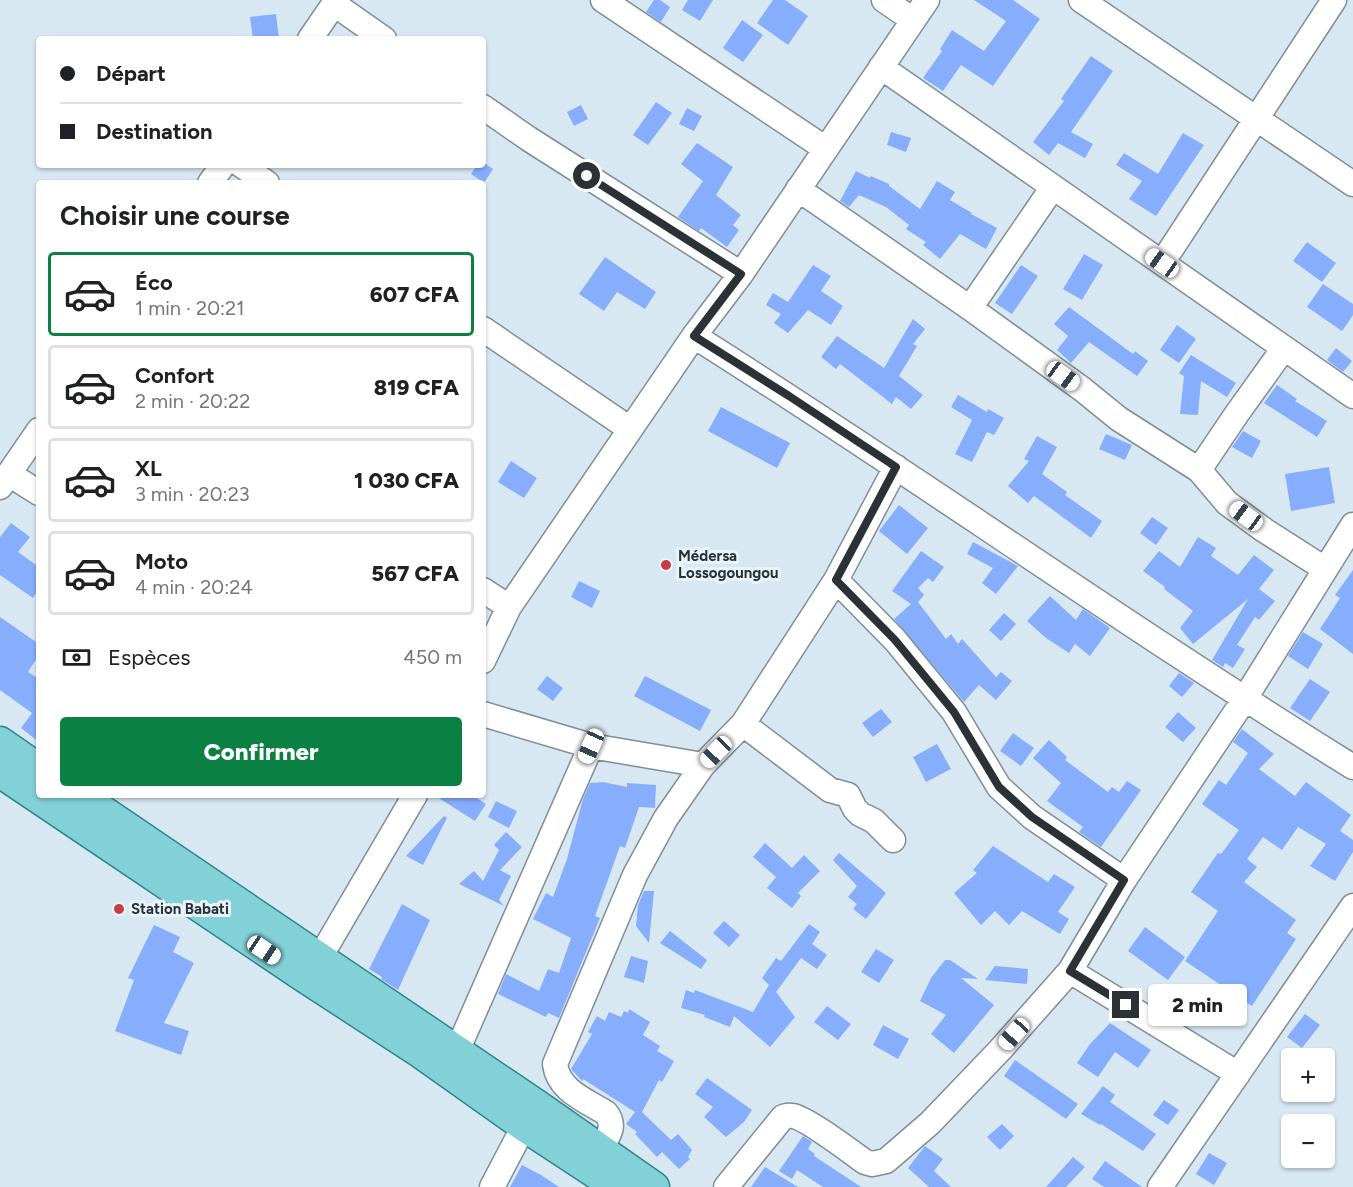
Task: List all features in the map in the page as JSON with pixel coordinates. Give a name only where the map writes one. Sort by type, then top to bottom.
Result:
[{"type":"main road","points":[[2,754],[36,768]]},
{"type":"main road","points":[[2,754],[36,777]]},
{"type":"main road","points":[[66,798],[447,1058],[600,1149],[654,1187]]},
{"type":"main road","points":[[85,798],[311,967]]},
{"type":"main road","points":[[447,1058],[524,1126],[617,1187]]},
{"type":"street","points":[[603,0],[826,149]]},
{"type":"street","points":[[486,656],[509,607],[694,336],[741,274],[920,10],[884,0]]},
{"type":"street","points":[[1081,0],[1353,184]]},
{"type":"street","points":[[1162,263],[1334,0]]},
{"type":"street","points":[[312,36],[332,2],[380,36]]},
{"type":"street","points":[[881,67],[1353,396]]},
{"type":"street","points":[[486,109],[741,274]]},
{"type":"street","points":[[245,168],[263,180]]},
{"type":"street","points":[[970,308],[1053,187]]},
{"type":"street","points":[[798,189],[970,308],[1082,389],[1119,419],[1199,470],[1227,503],[1325,569]]},
{"type":"street","points":[[486,331],[630,429]]},
{"type":"street","points":[[694,336],[789,396],[1244,700],[1353,767]]},
{"type":"street","points":[[1199,470],[1284,348]]},
{"type":"street","points":[[36,434],[4,480],[36,492]]},
{"type":"street","points":[[600,1149],[612,1129],[610,1119],[606,1113],[563,1084],[556,1076],[555,1064],[635,875],[666,818],[703,765],[743,724],[836,580],[896,467]]},
{"type":"street","points":[[726,1187],[783,1117],[788,1116],[798,1118],[865,1162],[872,1164],[886,1161],[930,1123],[1000,1050],[1070,971],[1124,880],[1244,700],[1353,525]]},
{"type":"street","points":[[836,580],[895,640],[954,712],[999,787],[1032,817],[1124,880]]},
{"type":"street","points":[[486,592],[509,607]]},
{"type":"street","points":[[486,715],[591,746],[703,765]]},
{"type":"street","points":[[743,724],[830,790],[848,795],[860,814],[874,821],[893,840]]},
{"type":"street","points":[[447,1058],[591,746]]},
{"type":"street","points":[[311,967],[413,798]]},
{"type":"street","points":[[1160,1187],[1353,906]]},
{"type":"street","points":[[1070,971],[1238,1074]]},
{"type":"street","points":[[492,1187],[524,1126]]},
{"type":"building","points":[[654,0],[660,0],[670,7],[661,22],[646,12]]},
{"type":"building","points":[[688,0],[713,0],[700,21],[682,10]]},
{"type":"building","points":[[773,0],[785,0],[808,16],[788,45],[757,23]]},
{"type":"building","points":[[974,0],[1013,0],[1040,19],[993,86],[961,65],[943,91],[923,78],[942,51],[940,49],[952,30],[984,51],[1006,21]]},
{"type":"building","points":[[276,14],[279,36],[253,36],[250,17]]},
{"type":"building","points":[[742,20],[763,35],[743,62],[723,48]]},
{"type":"building","points":[[1091,56],[1113,71],[1071,132],[1093,144],[1085,158],[1058,143],[1049,155],[1033,142],[1064,101],[1061,99]]},
{"type":"building","points":[[656,102],[672,113],[648,145],[633,135]]},
{"type":"building","points":[[581,105],[588,119],[574,126],[567,112]]},
{"type":"building","points":[[687,108],[702,116],[694,131],[679,124]]},
{"type":"building","points":[[891,132],[911,138],[906,152],[887,145]]},
{"type":"building","points":[[1183,133],[1204,145],[1156,216],[1129,199],[1142,181],[1116,165],[1124,153],[1158,174]]},
{"type":"building","points":[[697,143],[733,167],[716,195],[741,215],[733,225],[739,230],[727,247],[701,228],[699,231],[678,217],[703,181],[681,164]]},
{"type":"building","points":[[486,164],[493,169],[486,180],[480,180],[471,174],[475,168],[486,168]]},
{"type":"building","points":[[856,171],[889,184],[920,209],[937,181],[955,192],[950,200],[997,228],[986,249],[960,234],[940,259],[923,245],[926,242],[906,229],[909,225],[886,207],[859,195],[849,207],[840,201]]},
{"type":"building","points":[[1307,242],[1336,263],[1322,282],[1293,261]]},
{"type":"building","points":[[1084,254],[1103,265],[1082,300],[1063,289]]},
{"type":"building","points":[[605,257],[656,292],[645,309],[617,292],[604,311],[579,294]]},
{"type":"building","points":[[813,265],[831,276],[821,291],[843,306],[831,325],[808,310],[788,333],[774,323],[781,314],[766,305],[773,293],[788,302]]},
{"type":"building","points":[[1021,265],[1038,276],[1012,314],[995,303]]},
{"type":"building","points":[[1323,284],[1353,304],[1353,315],[1342,331],[1307,307]]},
{"type":"building","points":[[1069,307],[1133,354],[1135,351],[1148,361],[1137,376],[1089,342],[1071,363],[1057,350],[1068,336],[1054,324]]},
{"type":"building","points":[[913,319],[925,329],[913,344],[917,346],[899,376],[923,395],[911,409],[896,397],[892,404],[840,364],[836,369],[821,357],[837,336],[884,368]]},
{"type":"building","points":[[1177,325],[1196,339],[1179,363],[1160,350]]},
{"type":"building","points":[[1336,348],[1352,361],[1343,372],[1327,360]]},
{"type":"building","points":[[1191,355],[1236,383],[1227,397],[1201,381],[1198,415],[1180,414],[1184,376],[1179,373]]},
{"type":"building","points":[[1277,385],[1297,399],[1295,401],[1327,421],[1317,437],[1264,403]]},
{"type":"building","points":[[958,395],[987,412],[988,409],[1004,418],[994,435],[987,432],[972,462],[955,454],[972,420],[951,407]]},
{"type":"building","points":[[721,407],[790,443],[777,468],[708,431]]},
{"type":"building","points":[[1243,431],[1261,441],[1252,458],[1232,447]]},
{"type":"building","points":[[1106,434],[1132,445],[1125,460],[1099,449]]},
{"type":"building","points":[[1037,436],[1057,447],[1042,474],[1067,492],[1065,495],[1102,521],[1091,538],[1034,496],[1028,503],[1008,486],[1029,461],[1024,459]]},
{"type":"building","points":[[511,461],[537,478],[524,498],[498,482]]},
{"type":"building","points":[[1329,467],[1335,503],[1291,511],[1285,474]]},
{"type":"building","points":[[899,505],[928,528],[907,554],[879,531]]},
{"type":"building","points":[[1152,517],[1168,528],[1156,545],[1140,533]]},
{"type":"building","points":[[11,523],[30,537],[18,552],[36,565],[36,594],[33,598],[0,575],[0,537]]},
{"type":"building","points":[[1198,537],[1216,548],[1211,556],[1238,575],[1254,555],[1274,570],[1259,589],[1275,601],[1259,620],[1255,617],[1237,645],[1245,649],[1233,668],[1225,663],[1223,667],[1212,660],[1248,599],[1193,644],[1180,628],[1193,611],[1143,571],[1159,551],[1180,567]]},
{"type":"building","points":[[973,542],[1018,566],[996,594],[982,583],[993,568],[967,554]]},
{"type":"building","points":[[921,551],[944,567],[933,582],[928,578],[918,588],[924,595],[918,602],[946,639],[951,634],[958,644],[962,639],[996,677],[1001,672],[1012,681],[996,700],[979,685],[964,702],[894,619],[911,604],[892,591]]},
{"type":"building","points":[[1353,570],[1353,654],[1320,629],[1340,598],[1335,595]]},
{"type":"building","points":[[579,581],[600,591],[592,608],[571,597]]},
{"type":"building","points":[[1050,596],[1076,620],[1083,609],[1110,628],[1090,656],[1075,644],[1069,653],[1046,638],[1027,621]]},
{"type":"building","points":[[1004,613],[1016,624],[1001,641],[989,630]]},
{"type":"building","points":[[0,617],[36,642],[36,660],[28,672],[36,677],[36,740],[21,728],[32,713],[0,690]]},
{"type":"building","points":[[1303,632],[1323,644],[1308,669],[1288,656]]},
{"type":"building","points":[[1179,673],[1194,683],[1182,697],[1169,686]]},
{"type":"building","points":[[547,676],[563,688],[553,701],[537,689]]},
{"type":"building","points":[[645,676],[711,710],[700,731],[634,696]]},
{"type":"building","points":[[1310,679],[1330,692],[1310,721],[1290,708]]},
{"type":"building","points":[[881,709],[892,722],[873,737],[862,723]]},
{"type":"building","points":[[1178,712],[1196,728],[1183,742],[1165,727]]},
{"type":"building","points":[[1242,729],[1274,754],[1259,769],[1295,796],[1306,782],[1351,815],[1340,831],[1353,840],[1353,852],[1335,881],[1310,866],[1326,844],[1298,827],[1282,850],[1263,837],[1247,859],[1257,867],[1244,882],[1296,920],[1287,933],[1296,939],[1252,1006],[1185,961],[1218,911],[1191,892],[1218,853],[1221,854],[1239,830],[1202,804],[1219,780],[1226,785],[1248,753],[1233,742]]},
{"type":"building","points":[[1013,733],[1034,748],[1021,766],[1000,751]]},
{"type":"building","points":[[1049,740],[1067,757],[1065,760],[1108,792],[1112,787],[1119,792],[1127,781],[1141,790],[1101,847],[1079,832],[1083,827],[1047,801],[1061,783],[1033,758]]},
{"type":"building","points":[[937,744],[951,769],[926,782],[913,757]]},
{"type":"building","points":[[603,782],[627,787],[627,783],[656,785],[655,808],[639,807],[625,848],[620,846],[595,916],[600,918],[559,1018],[548,1013],[546,1017],[498,994],[506,974],[539,991],[548,969],[559,973],[571,938],[533,919],[546,893],[553,897],[590,783]]},
{"type":"building","points":[[439,798],[477,798],[486,804],[475,821]]},
{"type":"building","points":[[496,801],[517,811],[509,828],[488,817]]},
{"type":"building","points":[[444,816],[447,818],[423,865],[406,856]]},
{"type":"building","points":[[506,832],[522,847],[500,870],[511,876],[499,900],[504,906],[459,884],[474,871],[483,881],[499,850],[494,845]]},
{"type":"building","points":[[765,843],[792,868],[804,855],[820,871],[798,893],[801,896],[792,908],[767,888],[776,877],[753,857]]},
{"type":"building","points":[[993,846],[1048,882],[1054,874],[1075,887],[1058,912],[1069,919],[1060,934],[1022,911],[1009,925],[995,911],[981,925],[954,893],[977,873],[973,870]]},
{"type":"building","points":[[839,853],[886,893],[866,919],[853,909],[857,904],[848,897],[857,886],[833,860]]},
{"type":"building","points":[[644,891],[654,891],[649,943],[636,926],[638,905]]},
{"type":"building","points":[[402,904],[430,920],[398,990],[369,969]]},
{"type":"building","points":[[724,921],[740,935],[729,947],[713,933]]},
{"type":"building","points":[[809,924],[820,932],[812,944],[827,955],[817,969],[801,958],[776,992],[795,1017],[770,1047],[734,1016],[730,1027],[704,1017],[705,1015],[681,1008],[686,990],[694,993],[695,990],[753,1012],[769,985],[762,978],[776,958],[781,961]]},
{"type":"building","points":[[154,925],[180,937],[173,952],[194,963],[164,1023],[189,1031],[181,1055],[115,1031],[134,980],[128,978]]},
{"type":"building","points":[[1145,927],[1185,957],[1168,980],[1128,951]]},
{"type":"building","points":[[670,931],[707,960],[701,969],[660,943]]},
{"type":"building","points":[[876,949],[894,960],[879,983],[861,972]]},
{"type":"building","points":[[631,956],[648,961],[644,983],[624,977]]},
{"type":"building","points":[[945,960],[950,960],[978,979],[961,978],[994,1005],[954,1053],[931,1034],[946,1015],[920,1001],[931,978]]},
{"type":"building","points":[[995,966],[1028,969],[1027,984],[985,980]]},
{"type":"building","points":[[827,1006],[851,1024],[838,1040],[814,1022]]},
{"type":"building","points":[[629,1009],[650,1022],[643,1035],[660,1046],[657,1051],[674,1061],[662,1082],[659,1080],[642,1112],[671,1140],[678,1134],[692,1150],[688,1157],[690,1159],[679,1169],[662,1152],[657,1157],[635,1134],[637,1132],[626,1124],[635,1112],[583,1079],[582,1081],[571,1069],[592,1034],[588,1032],[597,1016],[605,1021],[609,1012],[621,1017],[624,1011],[628,1013]]},
{"type":"building","points":[[1305,1014],[1320,1025],[1302,1048],[1287,1037]]},
{"type":"building","points":[[1110,1023],[1151,1050],[1138,1068],[1115,1052],[1098,1077],[1077,1063],[1090,1044]]},
{"type":"building","points":[[883,1025],[909,1039],[898,1059],[873,1045]]},
{"type":"building","points":[[1015,1060],[1078,1104],[1066,1119],[1004,1076]]},
{"type":"building","points":[[707,1078],[752,1110],[744,1122],[726,1137],[704,1117],[713,1107],[695,1094]]},
{"type":"building","points":[[1103,1086],[1115,1095],[1110,1102],[1156,1134],[1143,1151],[1081,1114]]},
{"type":"building","points":[[1164,1100],[1179,1110],[1168,1125],[1153,1115]]},
{"type":"building","points":[[1002,1124],[1014,1136],[1000,1150],[987,1137]]},
{"type":"building","points":[[803,1136],[812,1142],[808,1149],[815,1154],[814,1156],[861,1187],[823,1187],[797,1170],[792,1179],[779,1171]]},
{"type":"building","points":[[925,1146],[943,1159],[934,1171],[951,1187],[929,1187],[908,1168]]},
{"type":"building","points":[[1209,1153],[1227,1163],[1214,1185],[1196,1174]]},
{"type":"building","points":[[1073,1157],[1085,1167],[1066,1187],[1046,1187]]},
{"type":"building","points":[[1105,1161],[1142,1187],[1104,1187],[1092,1179]]},
{"type":"building","points":[[522,1165],[541,1175],[559,1187],[510,1187]]},
{"type":"building","points":[[765,1167],[798,1187],[751,1187]]},
{"type":"place","name":"Médersa Lossogoungou","points":[[666,565]]},
{"type":"place","name":"Station Babati","points":[[119,909]]},
{"type":"route","points":[[587,176],[741,274],[694,336],[896,467],[836,580],[895,640],[954,712],[999,787],[1032,817],[1124,880],[1070,971],[1126,1005]]}]
